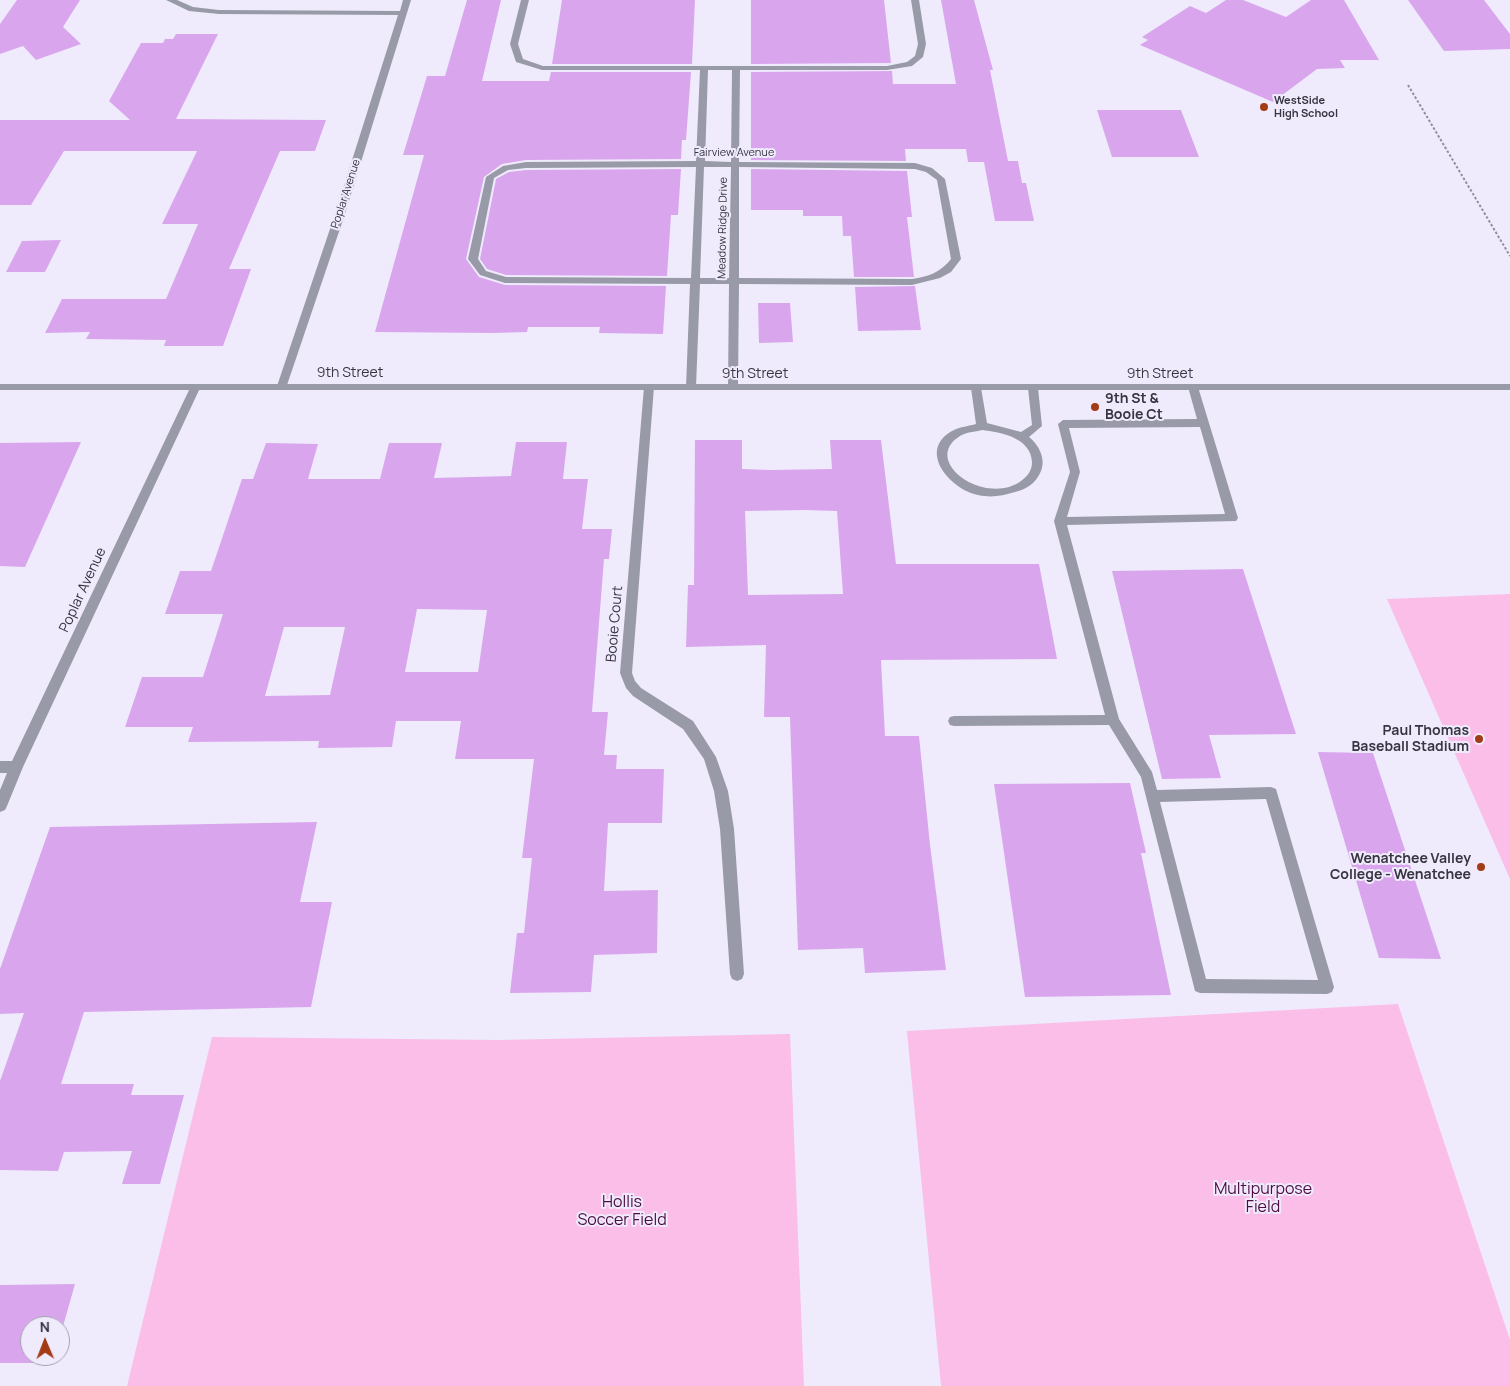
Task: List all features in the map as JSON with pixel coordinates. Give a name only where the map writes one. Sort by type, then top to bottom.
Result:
[{"type":"street","points":[[170,0],[192,9],[219,12],[402,13]]},
{"type":"street","name":"Poplar Avenue","points":[[282,386],[339,217],[407,0]]},
{"type":"street","points":[[525,0],[514,44],[519,60],[542,68],[887,68],[909,64],[919,57],[922,44],[916,0]]},
{"type":"street","name":"Meadow Ridge Drive","points":[[691,387],[704,68]]},
{"type":"street","name":"Meadow Ridge Drive","points":[[733,388],[736,68]]},
{"type":"street","name":"Fairview Avenue","points":[[526,164],[735,164],[915,166],[929,170],[941,179],[956,259],[949,269],[933,280],[912,282],[505,280],[483,273],[473,259],[490,177],[506,168],[526,164]]},
{"type":"street","name":"9th Street","points":[[0,387],[1510,387]]},
{"type":"street","name":"Booie Court","points":[[649,387],[626,673],[630,684],[637,692],[688,725],[710,757],[721,791],[727,829],[737,974]]},
{"type":"street","points":[[1060,521],[1232,518],[1193,387]]},
{"type":"street","name":"Poplar Avenue","points":[[0,806],[16,767],[195,388]]},
{"type":"street","points":[[976,388],[982,426]]},
{"type":"street","points":[[1022,437],[1038,426],[1033,388]]},
{"type":"street","points":[[1154,796],[1272,794],[1327,987],[1200,986],[1154,796],[1147,776],[1113,720],[1060,521],[1075,472],[1063,424],[1203,423]]},
{"type":"street","points":[[982,426],[996,427],[1022,437],[1031,446],[1036,456],[1037,467],[1033,476],[1025,484],[1013,491],[999,493],[983,492],[968,488],[955,480],[946,470],[942,460],[942,450],[947,440],[956,433],[968,428],[982,426]]},
{"type":"street","points":[[954,721],[1113,720]]},
{"type":"street","points":[[0,767],[16,767]]},
{"type":"path","points":[[1408,85],[1510,256]]},
{"type":"green space","name":"Paul Thomas Baseball Stadium","points":[[1510,594],[1510,879],[1387,599]]},
{"type":"green space","name":"Multipurpose Field","points":[[1398,1004],[1510,1340],[1510,1386],[941,1386],[907,1031]]},
{"type":"green space","name":"Hollis Soccer Field","points":[[790,1034],[804,1386],[127,1386],[212,1037],[499,1040]]},
{"type":"building","points":[[17,0],[80,0],[63,27],[81,44],[36,60],[23,46],[0,54],[0,24]]},
{"type":"building","points":[[467,0],[501,0],[482,81],[549,81],[551,72],[691,72],[686,140],[682,140],[681,159],[526,160],[502,164],[484,177],[466,259],[479,277],[505,285],[666,286],[663,334],[599,333],[600,327],[528,327],[527,332],[493,333],[375,332],[424,155],[403,155],[427,76],[445,76]]},
{"type":"building","points":[[562,0],[695,0],[692,64],[552,64]]},
{"type":"building","points":[[751,0],[884,0],[891,63],[751,64]]},
{"type":"building","points":[[941,0],[974,0],[993,70],[990,70],[1008,161],[1018,161],[1022,183],[1026,183],[1034,221],[995,221],[984,162],[968,162],[966,149],[905,149],[906,161],[751,160],[751,72],[892,71],[893,84],[956,84]]},
{"type":"building","points":[[1226,0],[1243,0],[1286,17],[1311,0],[1344,0],[1379,60],[1340,60],[1345,68],[1317,69],[1273,102],[1140,45],[1148,40],[1142,37],[1190,6],[1206,13]]},
{"type":"building","points":[[1408,0],[1484,0],[1510,34],[1510,49],[1444,51]]},
{"type":"building","points":[[176,34],[218,34],[176,119],[326,120],[315,151],[280,151],[229,269],[251,269],[223,346],[164,346],[166,340],[86,339],[90,332],[45,333],[62,299],[166,299],[198,224],[162,224],[197,151],[64,151],[31,205],[0,205],[0,120],[130,120],[109,101],[141,43],[163,43],[165,39],[173,39]]},
{"type":"building","points":[[1097,110],[1181,110],[1199,157],[1112,157]]},
{"type":"building","points":[[681,169],[678,215],[671,215],[667,276],[506,275],[487,269],[480,259],[496,179],[509,172],[526,170]]},
{"type":"building","points":[[751,169],[907,171],[912,217],[907,217],[914,277],[854,277],[851,236],[843,236],[842,216],[803,216],[803,210],[751,210]]},
{"type":"building","points":[[61,240],[45,272],[6,272],[22,241]]},
{"type":"building","points":[[915,286],[921,330],[858,331],[855,287]]},
{"type":"building","points":[[758,303],[790,303],[793,342],[759,343]]},
{"type":"building","points":[[695,440],[742,440],[742,469],[770,470],[832,469],[830,440],[881,440],[896,564],[1039,564],[1057,659],[881,660],[885,736],[919,736],[930,845],[946,970],[865,973],[863,948],[798,950],[790,717],[764,717],[766,645],[686,647],[688,585],[694,585]],"holes":[[[745,511],[837,511],[843,594],[748,595]]]},
{"type":"building","points":[[81,442],[25,567],[0,566],[0,443]]},
{"type":"building","points":[[516,442],[567,442],[563,479],[588,479],[582,529],[612,529],[609,559],[604,559],[592,712],[608,712],[604,755],[617,755],[616,769],[664,769],[662,823],[608,823],[604,891],[658,890],[657,953],[594,955],[591,992],[510,993],[517,933],[524,933],[532,858],[522,858],[534,759],[455,759],[461,721],[396,721],[392,747],[318,748],[319,741],[188,742],[193,727],[125,727],[142,677],[203,677],[223,614],[165,614],[180,571],[211,571],[242,479],[253,479],[266,443],[318,444],[308,479],[380,479],[389,443],[442,443],[434,478],[511,476]],"holes":[[[417,609],[487,610],[478,672],[405,672]],[[284,627],[345,627],[330,695],[265,696]]]},
{"type":"building","points":[[1243,569],[1296,734],[1209,735],[1221,778],[1162,779],[1112,571]]},
{"type":"building","points":[[1318,752],[1373,753],[1441,959],[1379,958]]},
{"type":"building","points":[[1130,783],[1146,853],[1141,853],[1171,995],[1025,997],[994,784]]},
{"type":"building","points":[[317,822],[300,902],[332,902],[311,1007],[84,1012],[61,1084],[134,1084],[131,1095],[184,1095],[160,1184],[122,1184],[132,1151],[64,1152],[58,1171],[0,1170],[0,1081],[24,1013],[0,1014],[0,969],[50,827]]},
{"type":"building","points":[[75,1284],[66,1316],[20,1316],[20,1363],[0,1363],[0,1285]]},
{"type":"place","name":"WestSide High School","points":[[1264,107]]},
{"type":"place","name":"9th St & Booie Ct","points":[[1095,407]]},
{"type":"place","name":"Paul Thomas Baseball Stadium","points":[[1479,739]]},
{"type":"place","name":"Wenatchee Valley College - Wenatchee","points":[[1481,867]]}]
